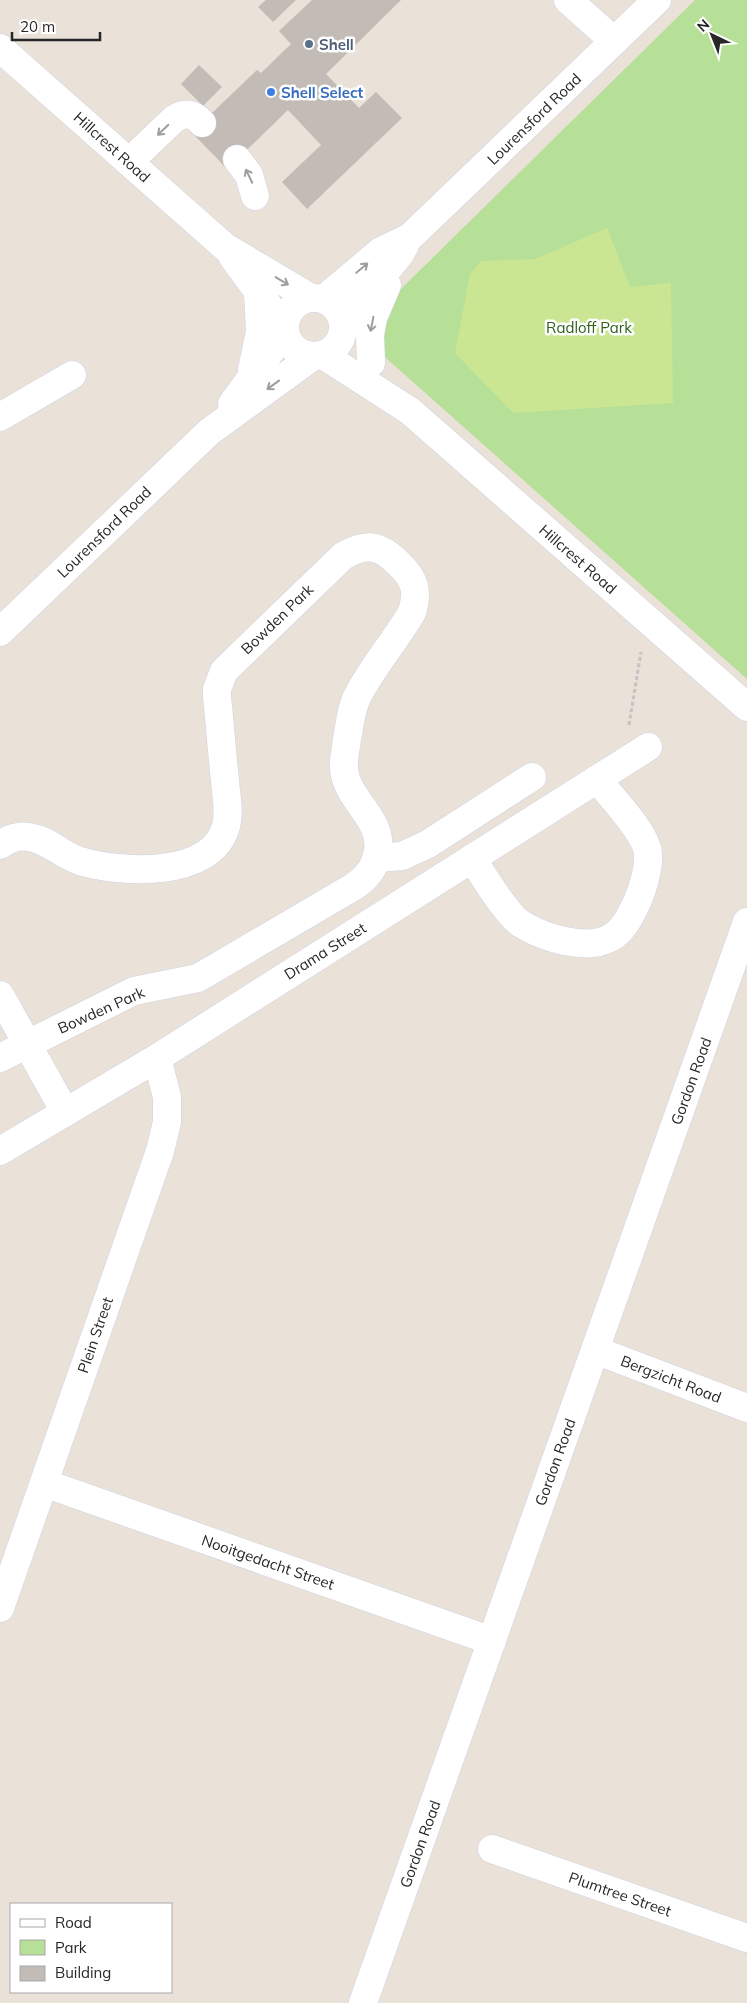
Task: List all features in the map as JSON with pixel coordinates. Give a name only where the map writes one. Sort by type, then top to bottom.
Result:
[{"type":"street","points":[[568,0],[614,42]]},
{"type":"street","name":"Lourensford Road","points":[[343,329],[394,262],[410,237],[658,0]]},
{"type":"street","name":"Hillcrest Road","points":[[0,48],[225,247],[284,330]]},
{"type":"street","points":[[129,162],[180,115],[187,114],[193,116],[202,123]]},
{"type":"street","points":[[237,159],[249,175],[255,196]]},
{"type":"street","name":"Lourensford Road","points":[[317,298],[382,251],[410,237]]},
{"type":"street","name":"Hillcrest Road","points":[[225,247],[317,298]]},
{"type":"street","points":[[371,364],[370,335],[373,318],[394,262]]},
{"type":"street","points":[[250,381],[260,332],[258,292]]},
{"type":"street","points":[[317,298],[337,309],[343,329],[336,347],[317,356],[296,351],[289,343],[284,330],[286,317],[298,302],[317,298]]},
{"type":"street","name":"Hillcrest Road","points":[[343,329],[410,411],[747,707]]},
{"type":"street","name":"Lourensford Road","points":[[0,632],[209,432],[250,381],[284,330]]},
{"type":"street","name":"Lourensford Road","points":[[209,432],[317,356]]},
{"type":"street","name":"Hillcrest Road","points":[[317,356],[410,411]]},
{"type":"street","points":[[0,417],[72,375]]},
{"type":"street","name":"Bowden Park","points":[[0,845],[12,839],[28,836],[41,840],[79,860],[96,864],[151,870],[203,856],[222,838],[228,815],[217,697],[217,689],[224,671],[342,556],[353,550],[375,548],[386,551],[409,573],[415,591],[415,602],[412,612],[358,696],[351,713],[344,758],[344,775],[349,788],[377,832],[379,845],[377,858],[372,870],[364,880],[198,978],[134,991],[0,1058]]},
{"type":"street","name":"Drama Street","points":[[0,1151],[158,1058],[648,747]]},
{"type":"street","points":[[377,858],[402,856],[428,844],[532,777]]},
{"type":"street","points":[[472,858],[501,902],[521,924],[559,940],[588,945],[611,938],[628,921],[643,889],[648,853],[641,833],[597,779]]},
{"type":"street","name":"Gordon Road","points":[[363,2003],[747,922]]},
{"type":"street","points":[[0,995],[65,1112]]},
{"type":"street","name":"Plein Street","points":[[0,1608],[160,1151],[167,1122],[167,1097],[158,1058]]},
{"type":"street","name":"Bergzicht Road","points":[[595,1350],[747,1408]]},
{"type":"street","name":"Nooitgedacht Street","points":[[44,1483],[492,1641]]},
{"type":"street","name":"Plumtree Street","points":[[492,1849],[747,1938]]},
{"type":"path","points":[[623,762],[636,688],[645,618]]},
{"type":"green space","name":"Radloff Park","points":[[695,0],[747,0],[747,679],[386,358],[381,345],[388,304],[403,287]]},
{"type":"green space","points":[[607,228],[630,287],[671,283],[673,403],[513,413],[455,353],[470,274],[481,261],[535,259]]},
{"type":"building","points":[[266,0],[296,0],[273,22],[258,7]]},
{"type":"building","name":"Shell Select","points":[[312,0],[401,0],[326,74],[359,108],[376,92],[402,118],[307,209],[282,182],[321,145],[288,110],[227,169],[192,132],[257,70],[261,73],[291,44],[279,31]]},
{"type":"building","points":[[199,65],[222,87],[203,106],[181,84]]},
{"type":"tunnel","points":[[202,123],[237,159]]},
{"type":"place","name":"Shell","points":[[309,44]]},
{"type":"place","name":"Shell Select","points":[[271,92]]}]
